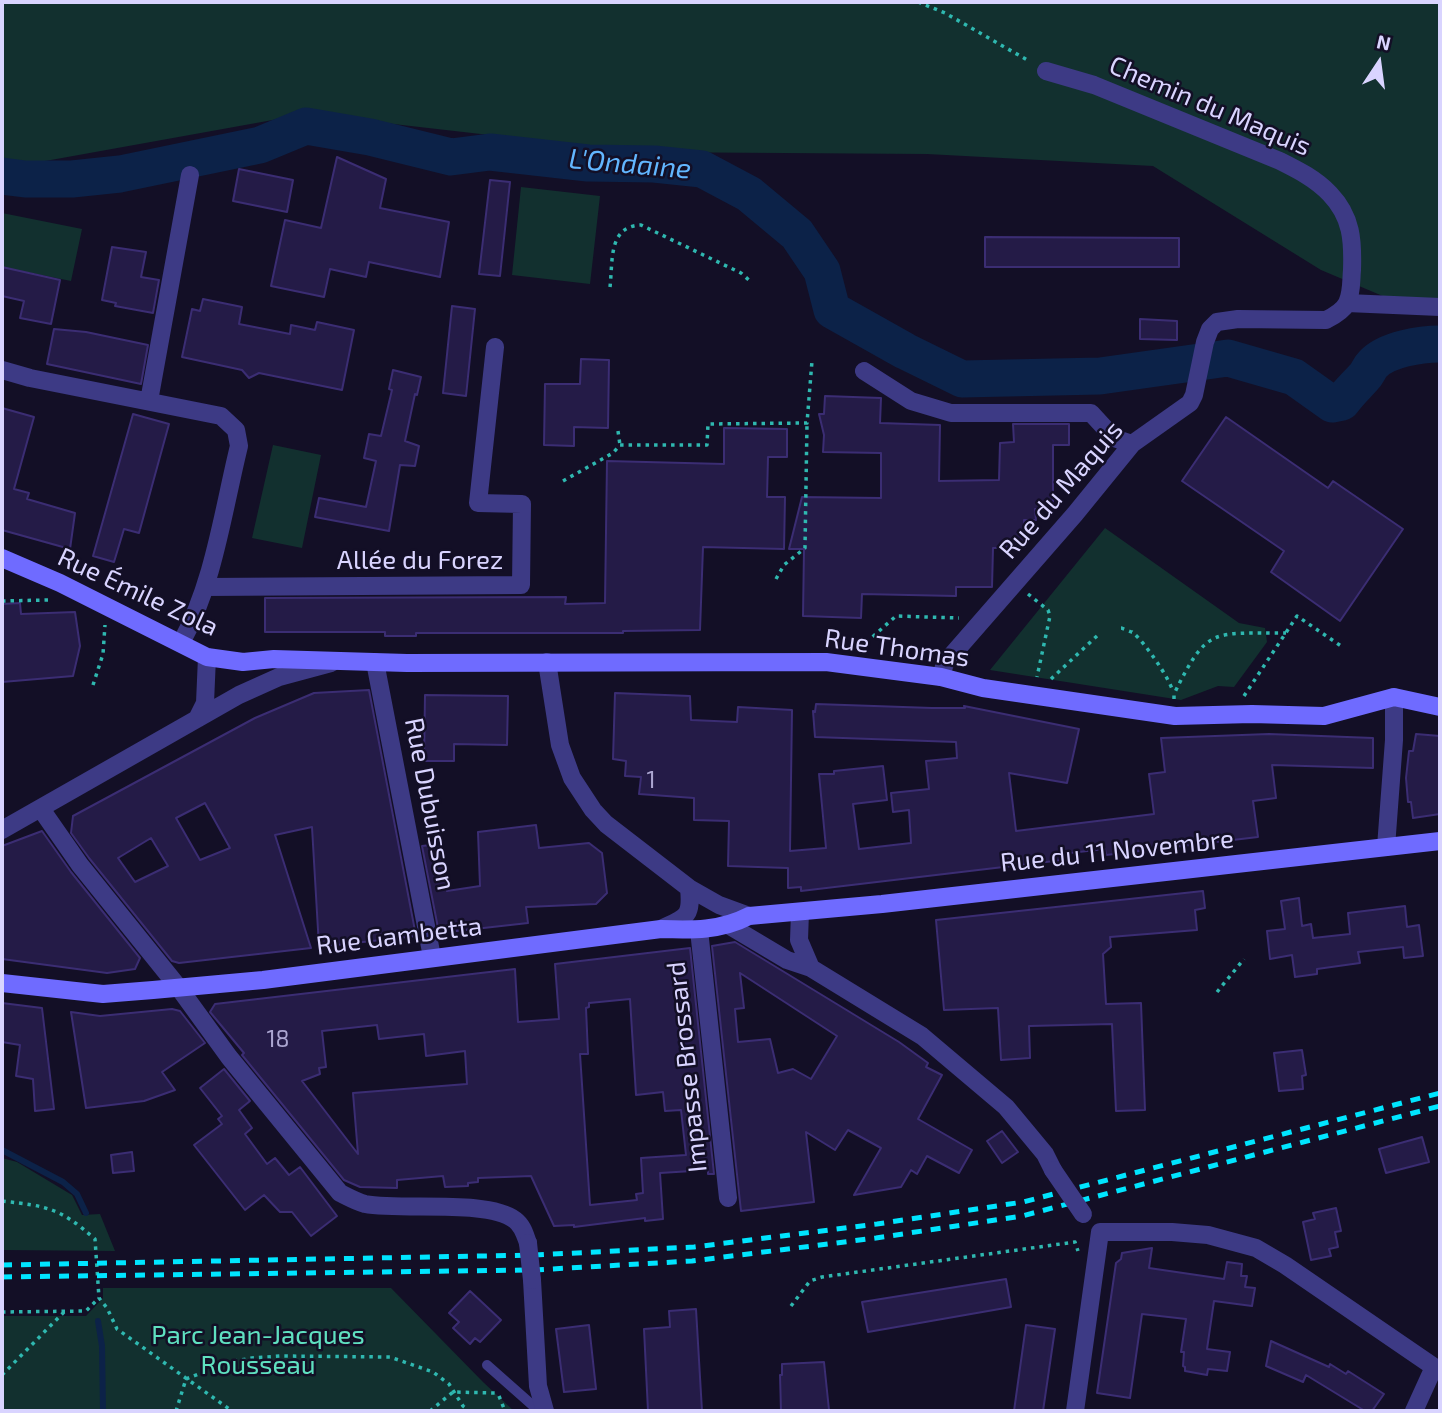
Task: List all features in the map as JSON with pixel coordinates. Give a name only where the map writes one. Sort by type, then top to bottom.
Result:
[{"type":"main road","name":"Rue Émile Zola","points":[[2,558],[92,599],[207,657],[243,662],[274,659],[339,661]]},
{"type":"main road","name":"Rue Thomas","points":[[339,661],[826,662],[941,677],[983,688],[1175,716],[1324,716],[1394,697],[1440,707]]},
{"type":"main road","name":"Rue du 11 Novembre","points":[[800,912],[1440,841]]},
{"type":"main road","name":"Rue Gambetta","points":[[2,983],[103,994],[179,988],[661,929],[699,930],[730,926],[748,916],[800,912]]},
{"type":"street","name":"Chemin du Maquis","points":[[1046,71],[1094,85],[1280,160],[1309,176],[1331,194],[1345,216],[1353,238],[1349,296]]},
{"type":"street","points":[[149,401],[190,175]]},
{"type":"street","points":[[1349,296],[1440,307]]},
{"type":"street","name":"Rue du Maquis","points":[[941,677],[945,663],[1132,444],[1181,410],[1194,395],[1205,342],[1210,329],[1217,322],[1238,319],[1326,320],[1338,313],[1349,296]]},
{"type":"street","name":"Allée du Forez","points":[[205,587],[521,585],[522,504],[478,503],[495,346]]},
{"type":"street","points":[[2,370],[221,416],[236,430],[239,446],[205,587],[191,625],[181,643]]},
{"type":"street","points":[[863,371],[911,401],[951,413],[1091,413],[1114,438],[1132,444]]},
{"type":"street","points":[[197,719],[205,704],[207,657]]},
{"type":"street","points":[[3,828],[41,809],[239,695],[279,677],[339,661]]},
{"type":"street","name":"Rue Dubuisson","points":[[375,662],[432,957]]},
{"type":"street","points":[[547,662],[560,745],[572,778],[593,810],[606,824],[689,888],[719,905],[748,916]]},
{"type":"street","points":[[1386,847],[1394,740],[1394,697]]},
{"type":"street","points":[[41,809],[80,865],[179,988],[229,1057],[340,1193],[362,1203],[478,1209],[500,1213],[514,1219],[522,1227],[528,1243],[538,1386],[545,1411]]},
{"type":"street","points":[[661,929],[686,917],[691,907],[689,888]]},
{"type":"street","points":[[800,912],[799,940],[811,968]]},
{"type":"street","points":[[730,926],[787,960],[811,968],[922,1036],[969,1074],[1006,1107],[1045,1154],[1083,1214],[1100,1232],[1208,1235],[1256,1248],[1297,1272],[1438,1367],[1413,1411]]},
{"type":"street","name":"Impasse Brossard","points":[[699,930],[728,1198]]},
{"type":"street","points":[[1075,1411],[1100,1232]]},
{"type":"lane","points":[[487,1365],[538,1411]]},
{"type":"path","points":[[918,2],[945,13],[1046,71]]},
{"type":"path","points":[[610,287],[614,251],[620,232],[630,226],[641,225],[741,273],[751,282]]},
{"type":"path","points":[[776,579],[784,565],[805,548],[807,423],[812,361]]},
{"type":"path","points":[[563,481],[613,453],[620,445],[707,445],[708,424],[807,423]]},
{"type":"path","points":[[618,431],[620,445]]},
{"type":"path","points":[[1015,583],[1048,611],[1050,617],[1033,696]]},
{"type":"path","points":[[92,599],[105,620],[103,654],[93,685]]},
{"type":"path","points":[[1231,715],[1297,617],[1341,646]]},
{"type":"path","points":[[1121,628],[1132,632],[1171,684],[1175,716]]},
{"type":"path","points":[[1174,694],[1191,659],[1203,644],[1214,636],[1286,634]]},
{"type":"path","points":[[1033,696],[1098,635]]},
{"type":"path","points":[[1217,992],[1244,959]]},
{"type":"path","points":[[2,1201],[41,1206],[71,1217],[95,1239],[99,1298],[117,1329],[232,1411]]},
{"type":"path","points":[[791,1306],[810,1281],[822,1277],[1075,1242],[1080,1261],[1096,1264]]},
{"type":"path","points":[[2,1312],[86,1311],[99,1298]]},
{"type":"path","points":[[2,1375],[64,1312]]},
{"type":"path","points":[[186,1379],[229,1362],[252,1358],[390,1357],[433,1372],[449,1384],[469,1411]]},
{"type":"path","points":[[176,1411],[186,1379]]},
{"type":"path","points":[[430,1411],[453,1392],[498,1393]]},
{"type":"green space","points":[[2,2],[1440,2],[1440,302],[1397,302],[1321,270],[1153,166],[927,154],[638,152],[306,114],[12,167],[2,164]]},
{"type":"green space","points":[[521,187],[600,196],[590,284],[512,275]]},
{"type":"green space","points":[[2,213],[82,229],[71,281],[2,267]]},
{"type":"green space","points":[[273,445],[321,455],[302,548],[252,538]]},
{"type":"green space","points":[[1105,528],[1239,623],[1265,628],[1267,642],[1234,687],[1218,686],[1181,700],[990,670]]},
{"type":"green space","points":[[2,1158],[17,1162],[72,1195],[82,1215],[100,1214],[115,1251],[2,1250]]},
{"type":"green space","name":"Parc Jean-Jacques Rousseau","points":[[103,1288],[391,1288],[514,1411],[2,1411],[2,1316],[86,1316],[103,1298]]},
{"type":"building","points":[[337,157],[386,179],[380,208],[449,222],[440,277],[369,262],[366,277],[330,269],[324,297],[271,286],[285,220],[321,228]]},
{"type":"building","points":[[239,169],[293,180],[287,212],[233,201]]},
{"type":"building","points":[[490,180],[510,182],[500,276],[479,274]]},
{"type":"building","points":[[985,237],[1179,238],[1179,267],[985,267]]},
{"type":"building","points":[[112,247],[146,252],[141,277],[159,280],[153,313],[115,306],[116,303],[102,300]]},
{"type":"building","points":[[2,267],[60,280],[51,324],[20,318],[24,301],[2,296]]},
{"type":"building","points":[[203,299],[242,307],[239,324],[290,334],[291,325],[315,330],[317,322],[354,330],[342,390],[259,373],[249,378],[242,370],[182,357],[192,309],[200,311]]},
{"type":"building","points":[[452,306],[475,309],[466,396],[443,393]]},
{"type":"building","points":[[1140,319],[1177,321],[1177,340],[1140,339]]},
{"type":"building","points":[[54,329],[86,332],[148,345],[141,384],[47,364]]},
{"type":"building","points":[[581,359],[609,360],[608,428],[574,427],[574,446],[544,445],[545,384],[580,384]]},
{"type":"building","points":[[393,370],[421,377],[405,441],[419,446],[415,466],[400,465],[389,531],[315,517],[319,498],[366,507],[376,461],[364,458],[369,434],[381,436],[392,390],[389,389]]},
{"type":"building","points":[[825,396],[881,398],[880,423],[940,425],[939,481],[999,480],[1000,443],[1014,442],[1013,424],[1069,424],[1069,445],[1053,445],[1053,510],[1035,509],[1036,520],[1024,520],[1025,547],[993,548],[992,587],[956,587],[956,596],[862,594],[861,618],[803,616],[804,549],[789,549],[802,497],[881,498],[881,453],[823,452],[824,435],[819,414],[824,414]]},
{"type":"building","points":[[2,408],[34,417],[14,489],[29,493],[27,499],[75,513],[70,549],[2,530]]},
{"type":"building","points":[[133,414],[169,424],[139,533],[124,529],[114,562],[93,556]]},
{"type":"building","points":[[1226,417],[1328,488],[1333,481],[1403,529],[1340,621],[1271,572],[1284,551],[1182,481]]},
{"type":"building","points":[[724,428],[787,429],[787,457],[768,457],[767,497],[785,497],[784,549],[703,547],[700,630],[623,633],[416,633],[416,636],[385,636],[385,632],[265,632],[265,598],[566,597],[565,604],[605,603],[607,461],[724,464]]},
{"type":"building","points":[[20,603],[21,614],[75,612],[80,646],[73,676],[2,682],[2,604]]},
{"type":"building","points":[[369,690],[416,936],[319,947],[312,827],[275,835],[311,948],[179,963],[172,961],[71,833],[73,816],[255,718],[314,693]],"holes":[[[205,803],[230,848],[200,860],[176,818]],[[151,838],[168,866],[135,882],[118,858]]]},
{"type":"building","points":[[615,693],[690,696],[691,720],[737,722],[738,707],[792,710],[790,851],[826,848],[819,774],[883,766],[887,800],[853,804],[859,849],[911,843],[909,810],[893,812],[891,793],[929,789],[926,761],[957,758],[956,742],[815,737],[813,711],[815,712],[816,704],[932,708],[965,708],[964,706],[1079,729],[1067,783],[1009,773],[1016,831],[1154,814],[1149,774],[1165,772],[1161,738],[1269,734],[1373,738],[1373,768],[1272,765],[1276,798],[1253,801],[1258,837],[1106,855],[1105,849],[1070,853],[1071,859],[801,891],[801,887],[788,888],[788,868],[728,866],[729,821],[694,820],[694,798],[639,794],[641,777],[625,776],[626,761],[613,759]]},
{"type":"building","points":[[425,695],[508,696],[507,745],[454,744],[454,761],[424,761]]},
{"type":"building","points":[[1416,734],[1440,736],[1440,814],[1413,818],[1411,802],[1408,802],[1406,778],[1409,751],[1413,751]]},
{"type":"building","points":[[536,825],[539,848],[589,843],[602,853],[607,893],[596,904],[526,907],[528,923],[439,933],[422,846],[439,844],[447,891],[480,886],[478,832]]},
{"type":"building","points":[[42,831],[140,958],[135,969],[107,973],[2,959],[2,846]]},
{"type":"building","points":[[1203,891],[1205,908],[1195,910],[1197,930],[1110,937],[1111,947],[1103,954],[1106,1004],[1141,1003],[1145,1110],[1116,1111],[1112,1024],[1029,1026],[1030,1058],[1001,1060],[998,1008],[944,1010],[936,920]]},
{"type":"building","points":[[1299,898],[1302,926],[1311,924],[1313,938],[1350,934],[1348,913],[1405,906],[1407,927],[1419,925],[1423,956],[1404,958],[1403,947],[1358,952],[1360,963],[1317,969],[1317,974],[1295,977],[1292,955],[1270,959],[1267,931],[1285,929],[1281,901]]},
{"type":"building","points":[[735,942],[899,1042],[928,1063],[926,1067],[942,1075],[918,1119],[972,1150],[959,1173],[927,1156],[917,1174],[911,1170],[901,1187],[854,1195],[881,1148],[848,1130],[835,1150],[806,1132],[814,1202],[741,1211],[712,946]],"holes":[[[740,973],[837,1036],[811,1079],[793,1069],[778,1073],[770,1039],[738,1042],[735,1009],[744,1008]]]},
{"type":"building","points":[[690,948],[714,1174],[708,1174],[708,1170],[660,1173],[663,1219],[645,1221],[645,1218],[574,1227],[554,1226],[531,1176],[478,1178],[478,1182],[468,1183],[468,1186],[445,1187],[443,1176],[397,1180],[397,1188],[360,1187],[344,1180],[210,1012],[215,1004],[515,969],[518,1022],[559,1019],[555,964]],"holes":[[[630,999],[636,1095],[663,1092],[665,1111],[681,1110],[686,1155],[641,1158],[643,1193],[636,1194],[637,1200],[590,1205],[580,1054],[588,1054],[586,1008],[589,1003]],[[377,1025],[379,1039],[424,1034],[426,1056],[465,1051],[467,1084],[353,1093],[358,1154],[302,1081],[320,1074],[319,1068],[326,1067],[322,1031]]]},
{"type":"building","points":[[2,1003],[42,1008],[54,1109],[35,1111],[33,1079],[16,1076],[20,1045],[2,1042]]},
{"type":"building","points":[[172,1009],[180,1011],[205,1043],[162,1072],[175,1090],[144,1101],[86,1108],[71,1012],[100,1016]]},
{"type":"building","points":[[1302,1050],[1306,1075],[1302,1076],[1303,1089],[1279,1091],[1274,1053]]},
{"type":"building","points":[[224,1069],[250,1101],[239,1110],[252,1128],[245,1134],[267,1164],[275,1158],[289,1175],[300,1167],[337,1216],[311,1236],[292,1212],[280,1212],[264,1195],[245,1210],[194,1145],[222,1124],[218,1119],[222,1116],[200,1088]]},
{"type":"building","points":[[1002,1131],[1018,1152],[1002,1163],[987,1141]]},
{"type":"building","points":[[1422,1137],[1429,1162],[1386,1173],[1379,1149]]},
{"type":"building","points":[[132,1152],[134,1171],[113,1173],[111,1155]]},
{"type":"building","points":[[1336,1208],[1341,1231],[1335,1232],[1338,1247],[1329,1249],[1331,1256],[1311,1260],[1303,1222],[1315,1219],[1313,1213]]},
{"type":"building","points":[[1152,1248],[1149,1268],[1224,1279],[1227,1262],[1242,1264],[1241,1276],[1247,1276],[1245,1287],[1255,1288],[1252,1306],[1214,1301],[1207,1349],[1230,1352],[1227,1371],[1208,1369],[1207,1375],[1185,1371],[1183,1366],[1184,1352],[1181,1352],[1186,1319],[1142,1314],[1130,1398],[1097,1393],[1116,1263],[1121,1259],[1122,1253]]},
{"type":"building","points":[[1006,1279],[1011,1307],[868,1332],[862,1302]]},
{"type":"building","points":[[470,1291],[501,1320],[480,1342],[475,1338],[470,1344],[453,1328],[459,1322],[449,1313]]},
{"type":"building","points":[[696,1309],[702,1411],[648,1411],[644,1329],[670,1327],[669,1311]]},
{"type":"building","points":[[589,1325],[596,1389],[564,1392],[556,1329]]},
{"type":"building","points":[[1026,1325],[1055,1329],[1043,1411],[1014,1411]]},
{"type":"building","points":[[1271,1341],[1329,1367],[1330,1364],[1346,1374],[1348,1371],[1384,1394],[1372,1411],[1365,1411],[1306,1375],[1303,1382],[1266,1366]]},
{"type":"building","points":[[824,1362],[829,1410],[781,1411],[782,1364]]},
{"type":"waterway","name":"L'Ondaine","points":[[2,176],[72,179],[120,174],[260,145],[306,126],[370,137],[451,157],[490,152],[588,163],[654,164],[702,169],[749,194],[797,234],[822,271],[832,310],[962,379],[1100,376],[1228,358],[1294,377],[1332,404],[1342,402],[1379,359],[1414,346],[1440,344]]},
{"type":"waterway","points":[[2,1150],[63,1182],[77,1194],[86,1213]]},
{"type":"waterway","points":[[98,1321],[102,1346],[103,1411]]},
{"type":"railway","points":[[2,1265],[535,1255],[694,1247],[1023,1202],[1440,1093]]},
{"type":"railway","points":[[2,1277],[534,1270],[692,1261],[1022,1216],[1440,1106]]}]
